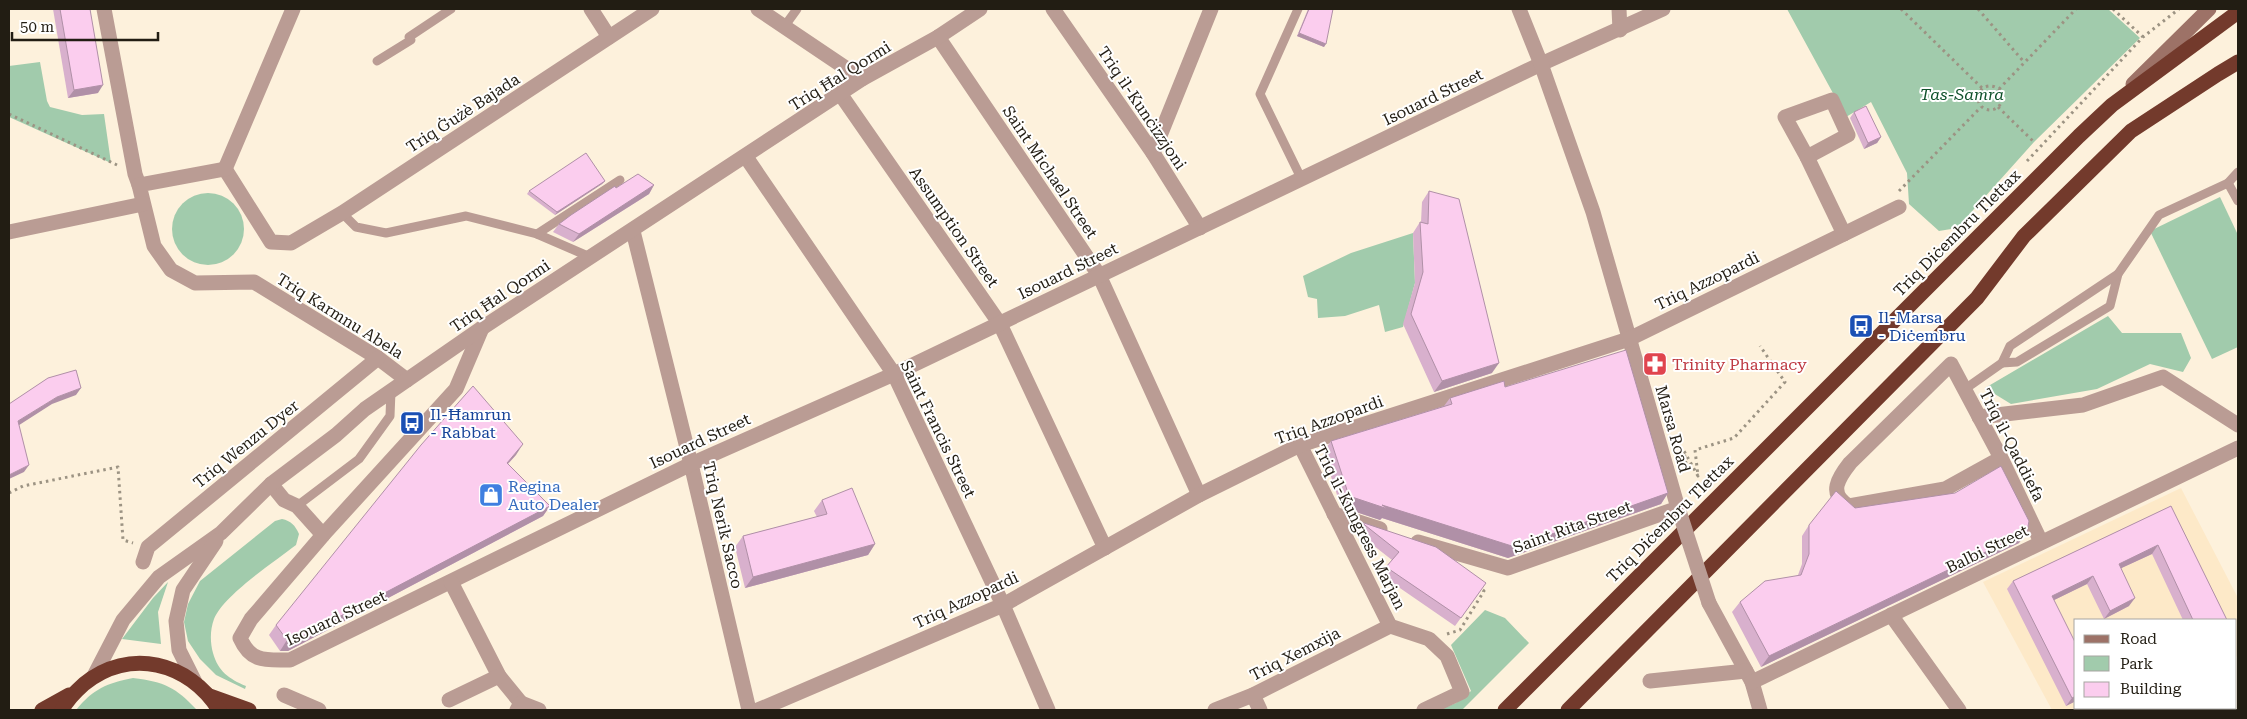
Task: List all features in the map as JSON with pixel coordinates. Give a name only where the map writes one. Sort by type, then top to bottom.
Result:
[{"type":"highway","name":"Triq Diċembru Tlettax","points":[[1505,710],[2079,136],[2112,105],[2238,12]]},
{"type":"highway","points":[[1568,710],[1977,298],[2024,236],[2131,131],[2238,62]]},
{"type":"highway","points":[[42,710],[73,693],[94,676],[118,666],[140,663],[163,666],[180,672],[196,682],[210,696],[219,710]]},
{"type":"highway","points":[[62,710],[73,693]]},
{"type":"highway","points":[[210,696],[249,710]]},
{"type":"main road","points":[[2112,105],[2209,9]]},
{"type":"street","points":[[9,232],[143,204],[106,9]]},
{"type":"street","points":[[137,180],[225,169],[293,9]]},
{"type":"street","points":[[591,9],[609,37]]},
{"type":"street","name":"Triq Ġużè Bajada","points":[[225,169],[271,242],[291,243],[342,213],[652,9]]},
{"type":"street","points":[[758,9],[862,79]]},
{"type":"street","name":"Triq Ħal Qormi","points":[[94,676],[123,620],[159,577],[221,533],[271,484],[391,391],[590,256],[633,231],[841,95],[862,79],[938,37],[980,9]]},
{"type":"street","name":"Triq il-Kunċizzjoni","points":[[1053,9],[1153,153],[1200,228]]},
{"type":"street","name":"Marsa Road","points":[[1519,9],[1541,64],[1593,212],[1678,508],[1709,603],[1749,677],[1760,710]]},
{"type":"street","points":[[1619,9],[1620,30]]},
{"type":"street","name":"Isouard Street","points":[[482,328],[456,389],[323,535],[251,619],[240,638],[246,650],[262,660],[290,660],[691,464],[894,374],[1541,64],[1663,9]]},
{"type":"street","points":[[1153,153],[1205,12]]},
{"type":"street","name":"Saint Michael Street","points":[[938,37],[1099,275],[1199,495]]},
{"type":"street","name":"Assumption Street","points":[[841,95],[1000,324],[1105,548]]},
{"type":"street","name":"Saint Francis Street","points":[[746,157],[894,374],[1003,605],[1048,710]]},
{"type":"street","points":[[1807,157],[1844,234]]},
{"type":"street","name":"Triq Karmnu Abela","points":[[143,204],[154,246],[171,270],[196,283],[254,282],[378,358],[407,380]]},
{"type":"street","name":"Triq Azzopardi","points":[[758,710],[1003,605],[1199,495],[1300,445],[1628,339],[1899,207]]},
{"type":"street","name":"Triq Nerik Sacco","points":[[633,231],[691,464],[749,710]]},
{"type":"street","name":"Triq Wenzu Dyer","points":[[148,547],[378,358]]},
{"type":"street","name":"Triq il-Qaddiefa","points":[[2001,458],[1945,489],[1849,506],[1837,496],[1838,478],[1850,462],[1951,364],[2001,458],[2041,542]]},
{"type":"street","points":[[1979,417],[2084,405],[2164,377],[2238,425]]},
{"type":"street","name":"Triq il-Kungress Marjan","points":[[1300,445],[1390,626],[1429,639],[1447,656],[1462,692],[1424,710]]},
{"type":"street","name":"Balbi Street","points":[[1749,677],[1891,615],[2238,448]]},
{"type":"street","points":[[271,484],[284,500],[297,506],[323,535]]},
{"type":"street","name":"Saint Rita Street","points":[[1408,539],[1508,568],[1678,508]]},
{"type":"street","points":[[1334,514],[1390,533]]},
{"type":"street","name":"Triq Ħal Qormi","points":[[196,682],[179,650],[176,621],[182,590],[221,533]]},
{"type":"street","points":[[143,562],[148,547]]},
{"type":"street","points":[[451,582],[498,676],[519,706],[538,710]]},
{"type":"street","points":[[1891,615],[1959,710]]},
{"type":"street","name":"Triq Xemxija","points":[[1215,710],[1253,694],[1390,626]]},
{"type":"street","points":[[449,700],[498,676]]},
{"type":"street","points":[[1650,681],[1749,677]]},
{"type":"street","points":[[1253,694],[1260,710]]},
{"type":"street","points":[[284,696],[319,710]]},
{"type":"lane","points":[[377,61],[411,40],[409,37],[451,9]]},
{"type":"lane","points":[[784,26],[797,9]]},
{"type":"lane","points":[[1298,9],[1260,94],[1302,180]]},
{"type":"lane","points":[[2002,363],[2017,362],[2110,306],[2118,274],[2159,215],[2228,183],[2238,172]]},
{"type":"lane","points":[[537,234],[620,180]]},
{"type":"lane","points":[[2228,183],[2238,201]]},
{"type":"lane","points":[[342,213],[356,227],[386,232],[466,216],[537,234],[590,256]]},
{"type":"lane","points":[[1965,389],[2002,363],[2010,346],[2118,274]]},
{"type":"lane","points":[[297,506],[359,459],[390,416],[391,391]]},
{"type":"path","points":[[1901,9],[1982,88]]},
{"type":"path","points":[[1978,9],[2024,62]]},
{"type":"path","points":[[1999,89],[2076,9]]},
{"type":"path","points":[[2114,9],[2143,37]]},
{"type":"path","points":[[2025,164],[2143,37],[2179,9]]},
{"type":"path","points":[[1990,86],[1999,89],[2002,100],[1998,107],[1988,111],[1981,107],[1978,102],[1978,95],[1982,88],[1990,86]]},
{"type":"path","points":[[1899,207],[1895,195],[1981,107]]},
{"type":"path","points":[[1998,107],[2034,142]]},
{"type":"path","points":[[9,114],[137,180]]},
{"type":"path","points":[[1672,486],[1688,480],[1684,451],[1698,476],[1695,450],[1734,438],[1785,382],[1760,346]]},
{"type":"path","points":[[9,493],[23,486],[118,467],[123,540],[148,547]]},
{"type":"path","points":[[1429,639],[1460,630],[1484,591],[1477,585]]},
{"type":"shaded area","points":[[2181,488],[2238,598],[2238,655],[2237,619],[2074,619],[2074,709],[2132,709],[2052,710],[1983,582]]},
{"type":"green space","name":"Tas-Samra","points":[[1787,9],[2108,9],[2140,38],[2034,142],[1957,228],[1939,231],[1909,204],[1907,173],[1871,102],[1846,117]]},
{"type":"green space","points":[[40,62],[47,101],[50,107],[82,115],[104,114],[111,163],[9,117],[9,66]]},
{"type":"green space","points":[[208,193],[228,199],[238,209],[244,229],[238,249],[228,259],[208,265],[188,259],[178,249],[172,229],[178,209],[188,199]]},
{"type":"green space","points":[[2220,197],[2238,235],[2238,347],[2212,359],[2150,231]]},
{"type":"green space","points":[[1413,233],[1415,283],[1403,327],[1385,332],[1379,305],[1345,316],[1318,318],[1317,299],[1308,297],[1303,276],[1351,253]]},
{"type":"green space","points":[[2108,316],[2122,333],[2181,333],[2191,358],[2183,372],[2150,364],[2097,389],[2011,404],[1985,388]]},
{"type":"green space","points":[[282,519],[290,522],[299,534],[296,545],[250,579],[228,600],[219,610],[212,627],[212,649],[218,665],[229,677],[246,686],[245,689],[216,675],[200,659],[188,641],[184,622],[188,604],[200,581],[275,521]]},
{"type":"green space","points":[[168,582],[158,612],[161,644],[122,639],[153,598]]},
{"type":"green space","points":[[1485,610],[1505,618],[1529,643],[1462,710],[1439,710],[1456,703],[1471,691],[1451,645]]},
{"type":"green space","points":[[133,678],[153,681],[169,687],[197,710],[76,710],[88,697],[101,688]]},
{"type":"building","points":[[60,9],[90,9],[103,85],[74,90]]},
{"type":"building","points":[[1309,9],[1333,9],[1326,44],[1299,33]]},
{"type":"building","points":[[1866,106],[1881,137],[1868,143],[1854,112]]},
{"type":"building","points":[[586,153],[605,181],[557,212],[529,191]]},
{"type":"building","points":[[638,174],[654,185],[579,234],[559,224],[615,186],[616,188]]},
{"type":"building","points":[[1429,191],[1459,199],[1499,363],[1442,381],[1411,314],[1423,272],[1420,222],[1428,224]]},
{"type":"building","points":[[1626,350],[1668,493],[1515,547],[1349,496],[1331,441],[1452,404],[1450,398],[1504,381],[1505,387]]},
{"type":"building","points":[[76,370],[81,388],[57,397],[18,421],[29,465],[9,475],[9,404],[48,378]]},
{"type":"building","points":[[473,386],[523,444],[507,463],[550,506],[295,640],[287,640],[276,625],[421,445]]},
{"type":"building","points":[[2001,466],[2029,521],[2027,532],[1769,656],[1740,602],[1765,581],[1801,575],[1809,554],[1809,525],[1836,491],[1855,508],[1955,493]]},
{"type":"building","points":[[852,488],[875,544],[753,577],[743,536],[827,514],[822,500]]},
{"type":"building","points":[[2171,506],[2227,619],[2193,619],[2158,545],[2119,564],[2135,598],[2110,611],[2093,576],[2052,596],[2074,640],[2074,697],[2072,698],[2013,581]]},
{"type":"building","points":[[1361,522],[1436,547],[1486,583],[1461,618],[1386,567],[1399,552]]},
{"type":"place","name":"Il-Marsa - Diċembru","points":[[1861,326]]},
{"type":"place","name":"Trinity Pharmacy","points":[[1655,364]]},
{"type":"place","name":"Il-Ħamrun - Rabbat","points":[[412,423]]},
{"type":"place","name":"Regina Auto Dealer","points":[[491,495]]}]
